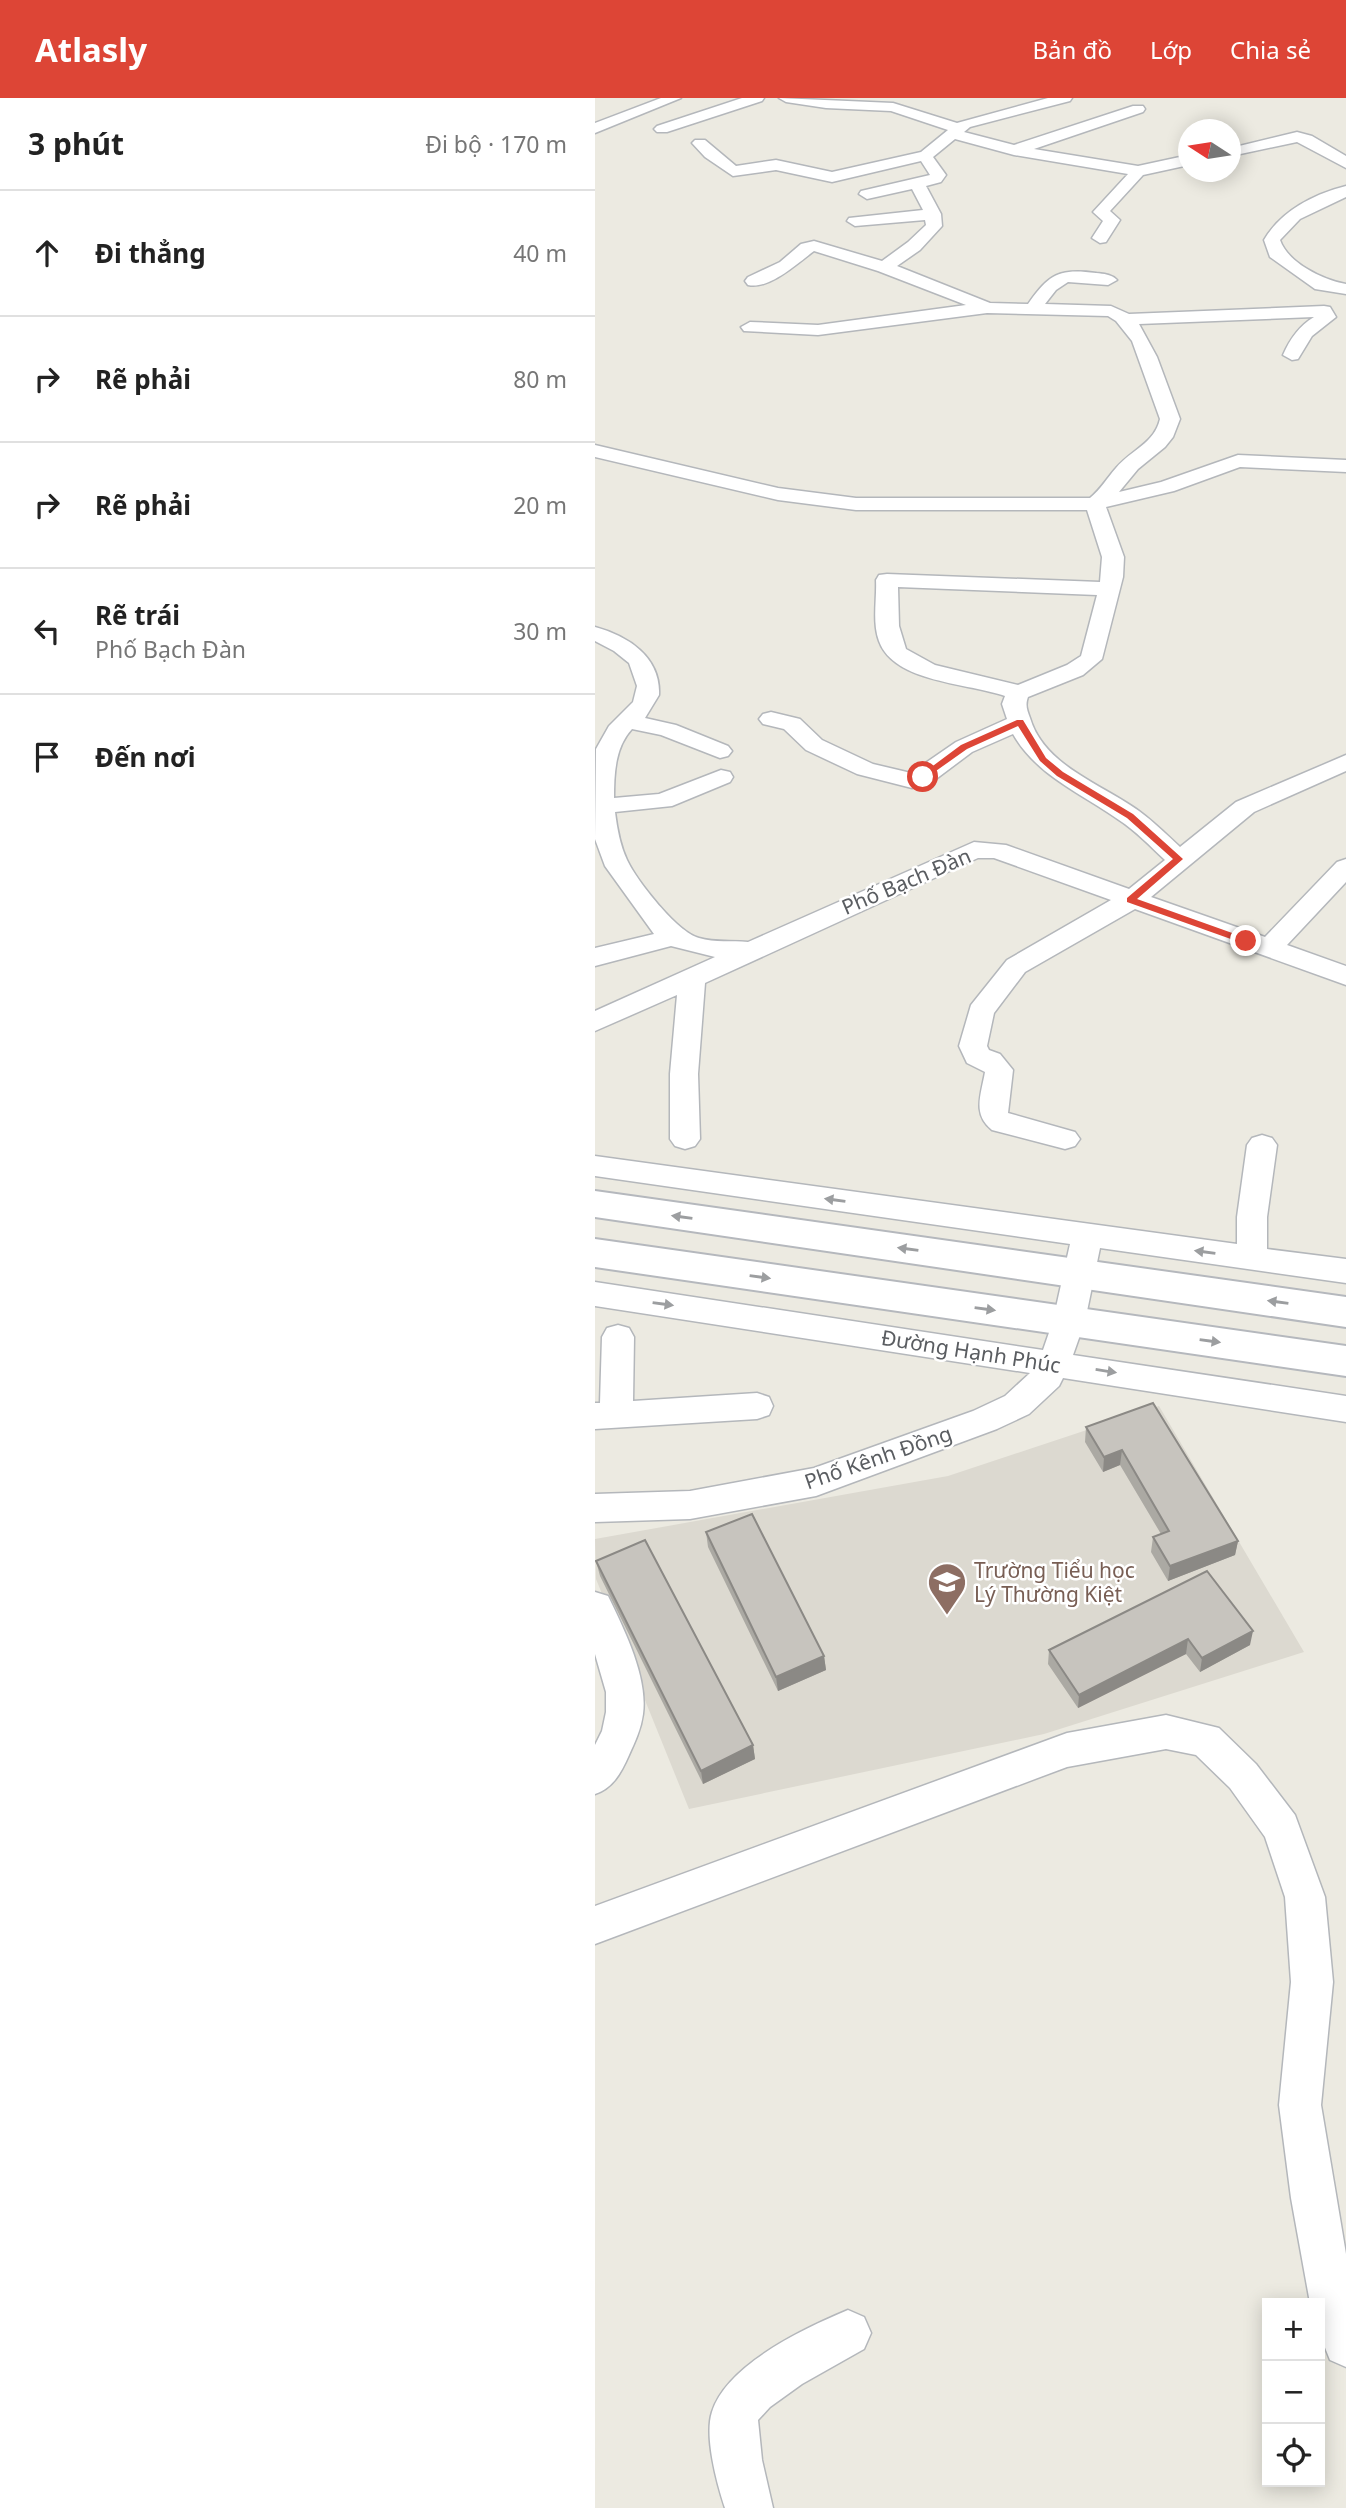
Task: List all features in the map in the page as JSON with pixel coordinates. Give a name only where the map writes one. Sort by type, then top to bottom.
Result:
[{"type":"main road","points":[[595,1205],[1346,1311]]},
{"type":"main road","name":"Đường Hạnh Phúc","points":[[595,1253],[1346,1361]]},
{"type":"street","points":[[595,128],[674,98]]},
{"type":"street","points":[[662,129],[757,98]]},
{"type":"street","points":[[786,98],[826,104],[894,107],[916,101]]},
{"type":"street","points":[[700,143],[709,154],[733,171],[776,165],[832,177],[911,157],[925,156],[954,131],[991,115],[1065,98]]},
{"type":"street","points":[[894,107],[954,131],[1014,150],[1137,171],[1178,162]]},
{"type":"street","points":[[1014,150],[1138,109]]},
{"type":"street","points":[[1241,150],[1297,137],[1307,139],[1346,163]]},
{"type":"street","points":[[867,194],[935,179],[938,175],[925,156]]},
{"type":"street","points":[[1100,238],[1112,219],[1101,212],[1108,200],[1128,186],[1137,171]]},
{"type":"street","points":[[884,267],[930,232],[936,222],[917,183]]},
{"type":"street","points":[[1341,198],[1292,218],[1279,229],[1272,240],[1276,253],[1321,285],[1346,289]]},
{"type":"street","points":[[855,221],[933,214]]},
{"type":"street","points":[[754,281],[786,266],[807,248],[814,246],[884,267],[988,308]]},
{"type":"street","points":[[1033,309],[1052,282],[1059,278],[1077,276],[1108,280]]},
{"type":"street","points":[[1321,285],[1325,314]]},
{"type":"street","points":[[750,327],[817,330],[988,308],[1102,310],[1122,314],[1136,329],[1170,419],[1169,428],[1158,445],[1124,471],[1108,496],[1095,504]]},
{"type":"street","points":[[1292,355],[1304,331],[1325,314]]},
{"type":"street","points":[[1128,320],[1325,314],[1346,327]]},
{"type":"street","points":[[595,451],[756,490],[826,501],[922,506],[1095,504],[1167,486],[1238,461],[1346,466]]},
{"type":"street","points":[[1095,504],[1112,557],[1112,577],[1091,659],[1075,670],[1019,693],[1014,704],[1020,722],[1043,759],[1060,774],[1130,816],[1178,859]]},
{"type":"street","points":[[1019,693],[996,684],[926,668],[898,653],[891,643],[889,631],[887,580],[1108,589]]},
{"type":"street","points":[[595,634],[628,649],[645,673],[649,686],[647,698],[613,737],[601,777],[603,849],[614,860],[659,923],[674,937],[692,945],[750,950]]},
{"type":"street","points":[[771,719],[792,724],[814,745],[865,769],[912,781],[923,777],[964,747],[1020,722]]},
{"type":"street","points":[[629,721],[668,730],[720,751]]},
{"type":"street","points":[[1065,1139],[1002,1123],[993,1116],[999,1070],[977,1056],[973,1046],[981,1011],[1016,967],[1131,900],[1245,807],[1346,762]]},
{"type":"street","points":[[601,806],[663,801],[721,777]]},
{"type":"street","name":"Phố Bạch Đàn","points":[[595,1022],[974,850],[997,850],[1346,976]]},
{"type":"street","points":[[1269,949],[1346,867]]},
{"type":"street","points":[[595,957],[674,937]]},
{"type":"street","points":[[595,996],[685,979],[685,1139]]},
{"type":"street","points":[[1252,1258],[1252,1217],[1262,1145]]},
{"type":"street","points":[[595,1166],[1346,1271]]},
{"type":"street","name":"Phố Kênh Đồng","points":[[595,1508],[690,1505],[816,1482],[985,1420],[1017,1405],[1047,1377],[1054,1363],[1069,1321],[1087,1236]]},
{"type":"street","name":"Đường Hạnh Phúc","points":[[595,1294],[1346,1409]]},
{"type":"street","points":[[618,1338],[605,1416],[757,1406]]},
{"type":"street","points":[[595,1777],[622,1731],[627,1700],[620,1670],[599,1628]]},
{"type":"street","points":[[595,1925],[1067,1749],[1166,1732],[1206,1740],[1243,1776],[1281,1828],[1305,1897],[1312,1982],[1300,2105],[1313,2198],[1335,2315],[1346,2344]]},
{"type":"street","points":[[749,2508],[733,2422],[742,2401],[802,2357],[848,2333]]},
{"type":"shaded area","name":"Trường Tiểu học Lý Thường Kiệt","points":[[1159,1406],[1304,1652],[1044,1734],[689,1809],[596,1579],[595,1539],[948,1476]]},
{"type":"building","points":[[1153,1403],[1238,1541],[1170,1566],[1153,1537],[1169,1531],[1122,1450],[1104,1457],[1086,1427]]},
{"type":"building","points":[[752,1514],[824,1656],[776,1677],[706,1532]]},
{"type":"building","points":[[645,1540],[753,1745],[701,1771],[596,1561]]},
{"type":"building","points":[[1207,1571],[1253,1631],[1202,1658],[1188,1639],[1079,1695],[1049,1650]]},
{"type":"place","name":"Trường Tiểu học Lý Thường Kiệt","points":[[947,1616]]},
{"type":"route","points":[[923,777],[964,747],[1020,722],[1043,759],[1060,774],[1130,816],[1178,859],[1131,900],[1246,941]]}]
